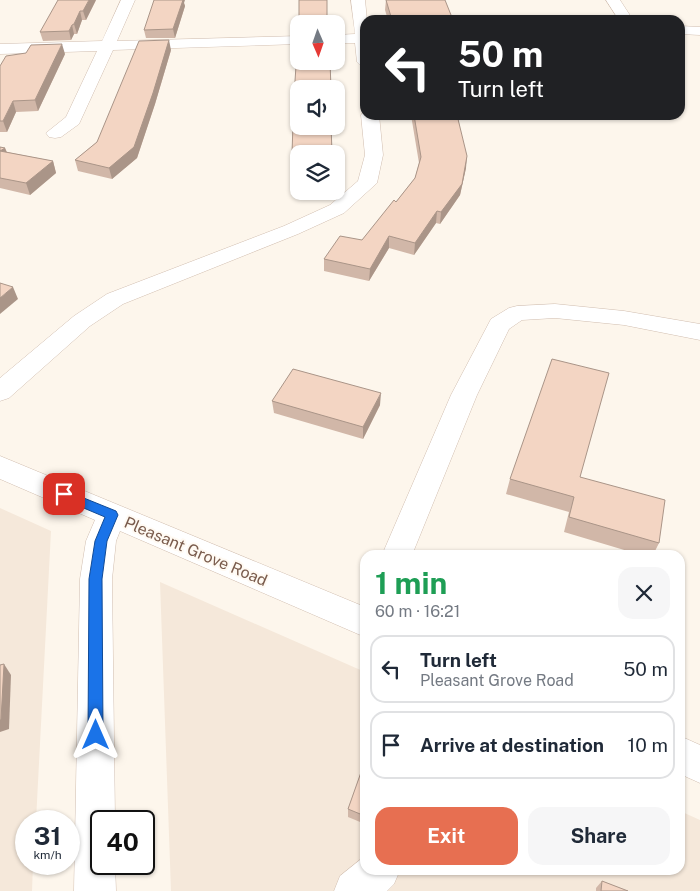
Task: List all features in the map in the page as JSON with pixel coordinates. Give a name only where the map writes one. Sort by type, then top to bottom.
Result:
[{"type":"street","points":[[55,133],[73,120],[128,0]]},
{"type":"street","points":[[358,0],[360,15]]},
{"type":"street","points":[[613,0],[623,15]]},
{"type":"street","points":[[685,30],[700,30]]},
{"type":"street","points":[[345,39],[360,38]]},
{"type":"street","points":[[0,49],[290,40]]},
{"type":"street","points":[[0,392],[82,321],[115,299],[290,230],[337,209],[367,183],[374,155],[370,120]]},
{"type":"street","points":[[399,550],[464,395],[499,324],[517,314],[555,311],[624,318],[700,332]]},
{"type":"street","name":"Pleasant Grove Road","points":[[0,467],[360,620]]},
{"type":"street","points":[[95,891],[96,579],[101,541],[112,515]]},
{"type":"street","points":[[685,757],[700,764]]},
{"type":"street","points":[[355,891],[374,875]]},
{"type":"shaded area","points":[[0,508],[51,531],[37,810],[15,810],[15,875],[33,875],[32,891],[0,891]]},
{"type":"shaded area","points":[[160,582],[360,670],[360,875],[685,875],[685,813],[700,820],[700,891],[171,891]]},
{"type":"building","points":[[58,0],[89,0],[83,11],[80,11],[69,31],[40,32]]},
{"type":"building","points":[[154,0],[183,0],[173,29],[144,30]]},
{"type":"building","points":[[299,0],[327,0],[327,15],[299,15]]},
{"type":"building","points":[[386,0],[445,0],[451,15],[390,15]]},
{"type":"building","points":[[169,40],[134,147],[109,168],[75,160],[97,142],[139,41]]},
{"type":"building","points":[[62,44],[35,100],[13,101],[3,121],[0,121],[0,66],[6,56],[26,53],[31,45]]},
{"type":"building","points":[[296,70],[330,70],[331,80],[295,80]]},
{"type":"building","points":[[415,120],[458,120],[467,156],[462,184],[441,212],[437,211],[415,243],[389,236],[370,269],[324,259],[340,236],[362,240],[394,200],[396,202],[415,178],[421,157]]},
{"type":"building","points":[[293,135],[331,135],[332,145],[292,145]]},
{"type":"building","points":[[0,151],[53,161],[26,183],[0,178]]},
{"type":"building","points":[[0,283],[13,287],[0,298]]},
{"type":"building","points":[[552,359],[609,373],[580,477],[665,500],[659,543],[569,517],[574,497],[510,479]]},
{"type":"building","points":[[293,369],[381,393],[363,427],[272,401]]},
{"type":"building","points":[[4,664],[1,720],[0,720],[0,665]]},
{"type":"building","points":[[360,775],[360,814],[348,809]]},
{"type":"building","points":[[602,881],[628,891],[601,891]]},
{"type":"route","points":[[64,494],[112,515],[101,541],[96,579],[96,735]]}]
